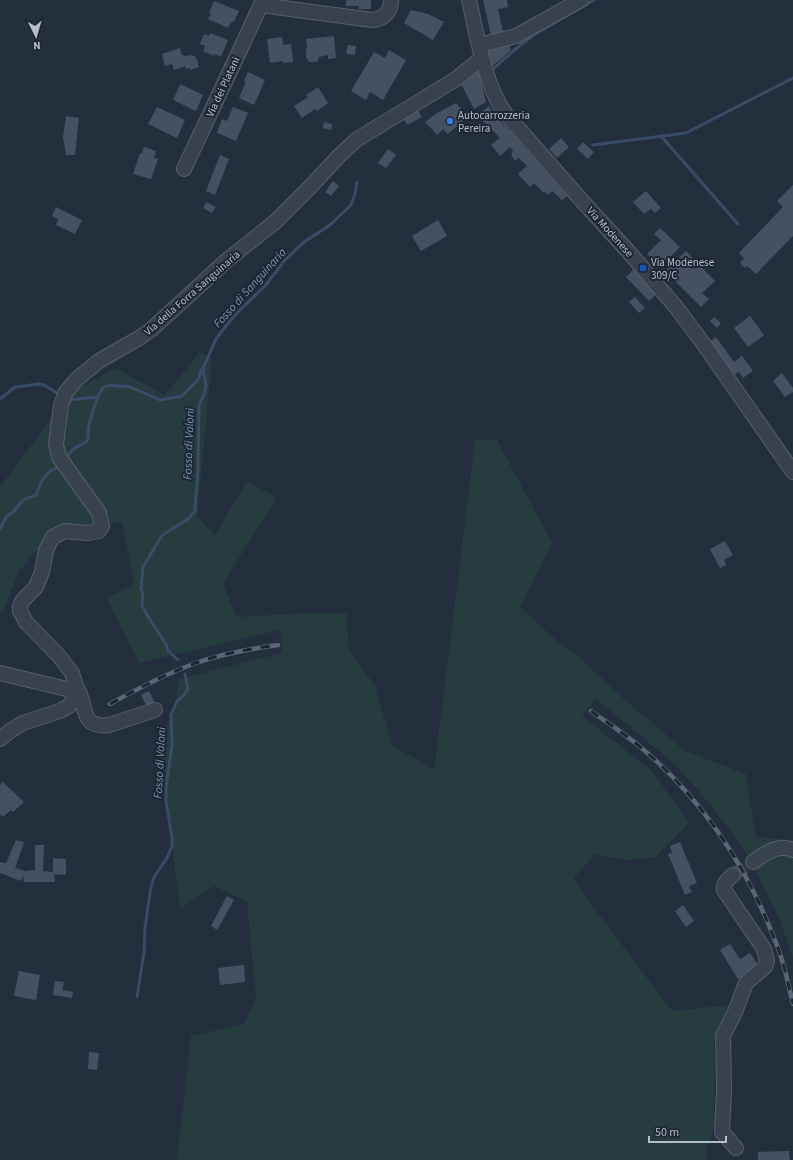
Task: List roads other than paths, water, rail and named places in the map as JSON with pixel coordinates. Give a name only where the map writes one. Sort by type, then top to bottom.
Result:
[{"type":"street","name":"Via dei Platani","points":[[184,169],[262,2],[372,20],[380,18],[388,12],[391,0]]},
{"type":"street","name":"Via Modenese","points":[[468,0],[489,81],[504,112],[631,254],[676,307],[703,343],[793,472]]},
{"type":"street","points":[[481,51],[516,36],[581,0]]},
{"type":"street","name":"Via della Forra Sanguinaria","points":[[75,689],[72,673],[59,656],[26,622],[20,611],[20,606],[23,600],[36,587],[42,572],[46,550],[53,537],[65,531],[88,533],[99,531],[102,526],[99,513],[59,457],[56,444],[60,405],[66,392],[78,379],[99,361],[152,329],[226,261],[275,222],[356,140],[456,79],[481,51]]},
{"type":"street","points":[[0,673],[75,689],[77,686],[82,699],[86,718],[91,723],[109,725],[156,710]]},
{"type":"street","points":[[0,739],[23,723],[60,711],[69,706],[74,698],[75,689]]},
{"type":"street","points":[[753,862],[772,850],[784,848],[793,850]]},
{"type":"street","points":[[732,875],[724,884],[724,890],[764,949],[767,961],[765,967],[746,984],[735,1012],[723,1036],[724,1090],[722,1132],[736,1148]]},
{"type":"waterway","name":"Fosso di Sanguinaria","points":[[494,68],[535,34],[594,0]]},
{"type":"waterway","points":[[593,145],[686,133],[793,78]]},
{"type":"waterway","points":[[661,136],[738,224]]},
{"type":"waterway","name":"Fosso di Sanguinaria","points":[[65,460],[74,449],[87,441],[92,414],[99,394],[104,387],[110,385],[128,386],[160,400],[182,396],[197,381],[216,339],[229,322],[265,286],[285,260],[304,242],[330,225],[351,205],[357,182]]},
{"type":"waterway","name":"Fosso di Valoni","points":[[178,660],[168,651],[167,646],[147,615],[142,605],[143,594],[141,589],[143,567],[161,537],[188,519],[196,510],[199,405],[204,395],[206,386],[203,370],[204,368]]},
{"type":"waterway","points":[[0,399],[15,387],[39,384],[44,385],[60,395]]},
{"type":"waterway","points":[[68,400],[98,397]]},
{"type":"waterway","name":"Fosso di Sanguinaria","points":[[0,529],[7,516],[13,512],[23,500],[36,495],[41,482],[50,471],[61,466]]},
{"type":"waterway","name":"Fosso di Valoni","points":[[137,997],[144,952],[145,927],[151,887],[154,877],[167,858],[172,846],[166,800],[166,787],[172,745],[171,715],[177,701],[188,689],[185,674]]},
{"type":"tunnel","points":[[733,875],[753,862]]},
{"type":"railway","points":[[110,704],[151,682],[193,664],[235,652],[278,645]]},
{"type":"railway","points":[[591,711],[632,740],[665,769],[702,810],[718,832],[747,879],[770,928],[783,963],[793,1004]]},
{"type":"place","name":"Autocarrozzeria Pereira","points":[[450,121]]},
{"type":"place","name":"Via Modenese 309/C","points":[[643,268]]}]
